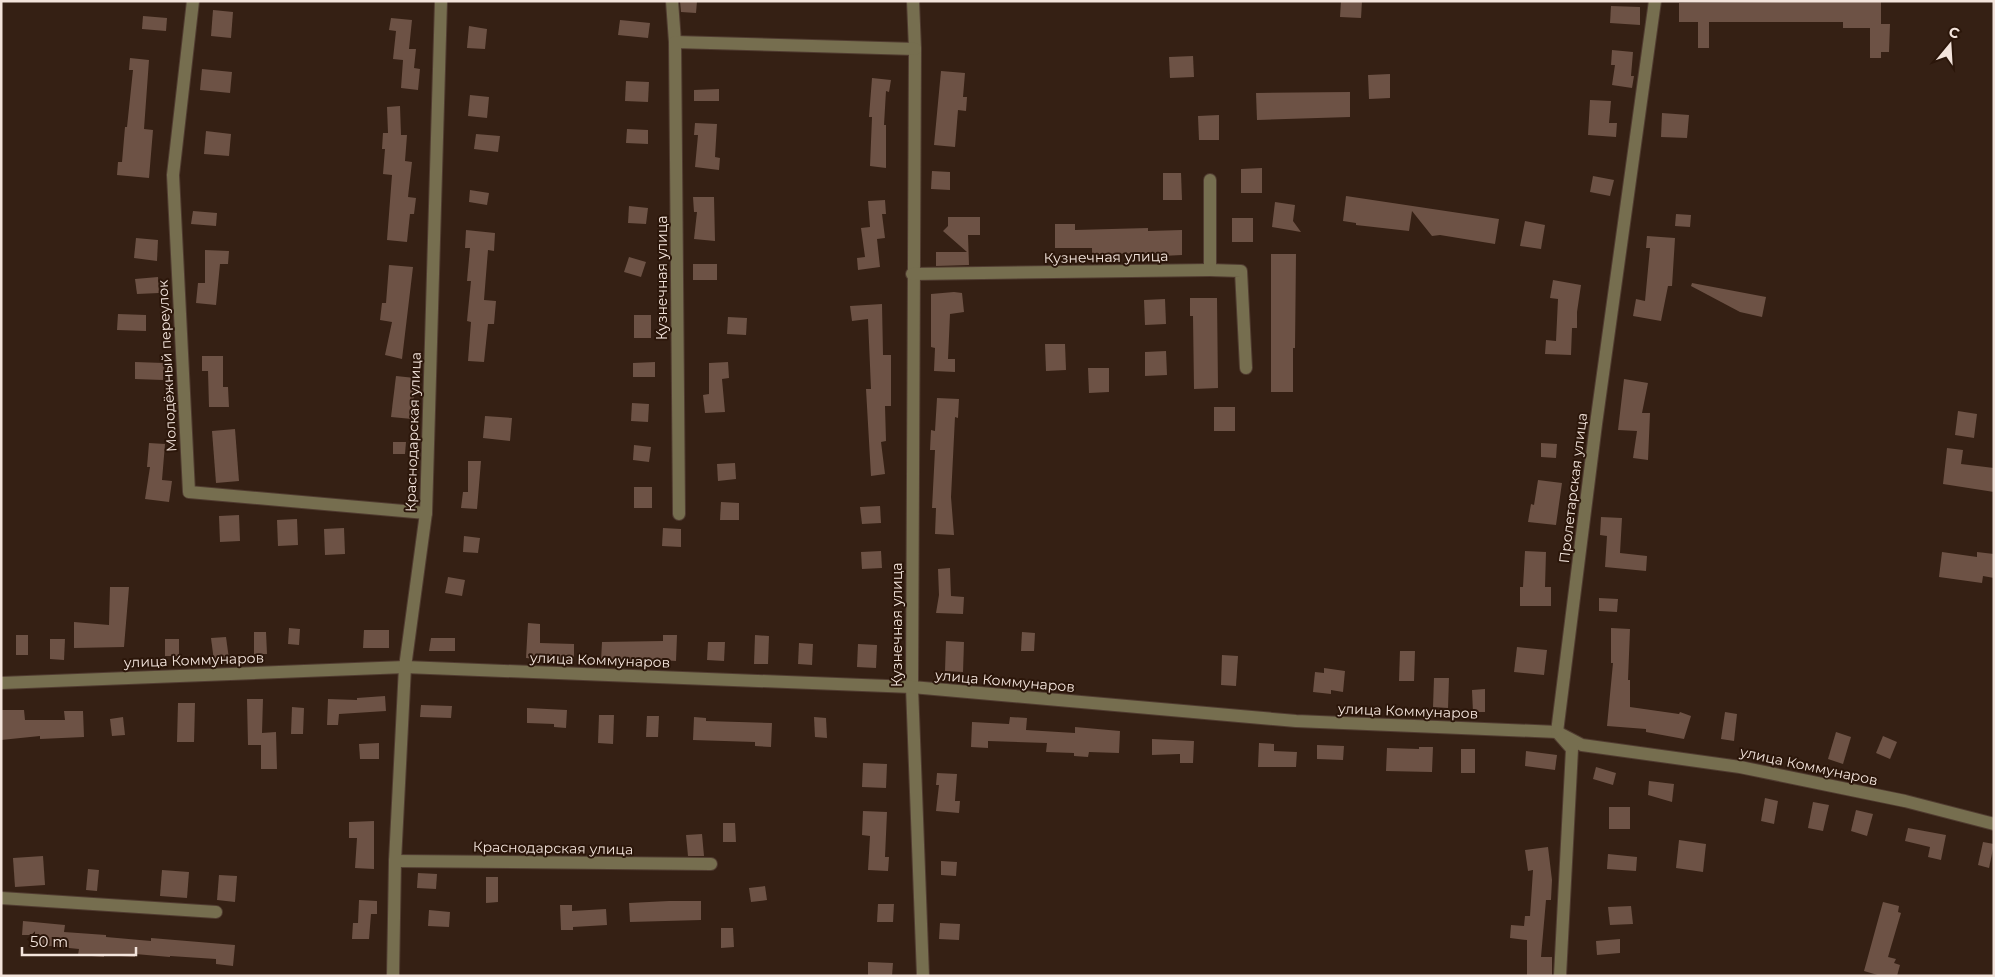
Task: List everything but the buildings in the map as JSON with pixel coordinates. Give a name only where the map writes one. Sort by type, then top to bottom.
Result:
[{"type":"street","name":"Молодёжный переулок","points":[[192,1],[173,174],[189,492],[426,514]]},
{"type":"street","name":"Краснодарская улица","points":[[393,976],[395,861],[405,667],[426,514],[441,1]]},
{"type":"street","name":"Кузнечная улица","points":[[672,1],[675,42],[678,514]]},
{"type":"street","name":"Кузнечная улица","points":[[913,1],[915,49],[912,274],[912,688],[923,976]]},
{"type":"street","name":"Пролетарская улица","points":[[1557,732],[1596,424],[1655,1]]},
{"type":"street","points":[[675,42],[915,49]]},
{"type":"street","points":[[1210,180],[1210,270]]},
{"type":"street","name":"Кузнечная улица","points":[[912,274],[1241,271],[1246,368]]},
{"type":"street","name":"улица Коммунаров","points":[[1,683],[405,667],[912,688],[1296,721],[1557,732],[1582,745],[1740,767],[1905,801],[1994,824]]},
{"type":"street","points":[[1557,732],[1572,749],[1560,976]]},
{"type":"street","name":"Краснодарская улица","points":[[395,861],[711,864]]},
{"type":"street","points":[[1,898],[216,912]]}]
